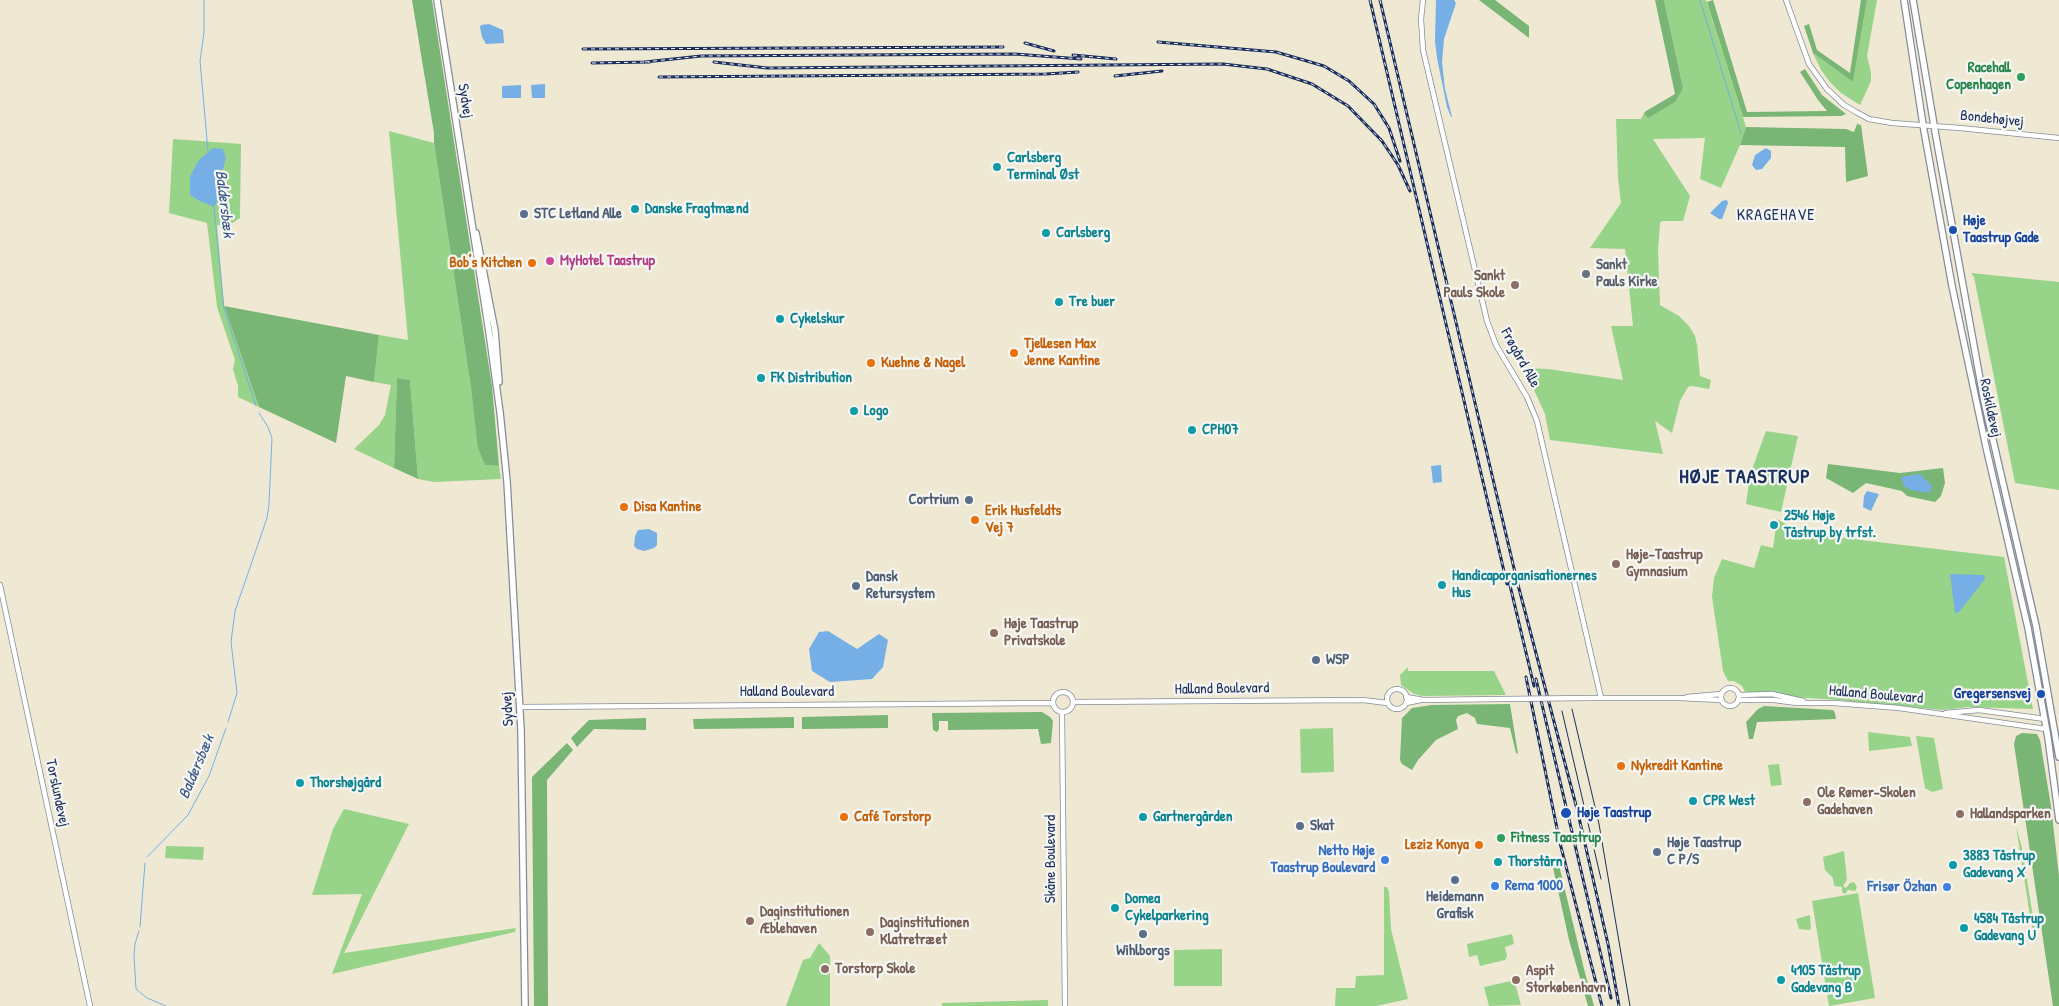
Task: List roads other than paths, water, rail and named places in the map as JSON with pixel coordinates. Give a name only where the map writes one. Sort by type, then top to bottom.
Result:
[{"type":"main road","name":"Sydvej","points":[[437,0],[469,207],[482,257],[495,331],[499,367],[500,412],[507,481],[520,707],[523,785],[525,1006]]},
{"type":"main road","name":"Roskildevej","points":[[1904,0],[1923,125],[1958,316],[2028,628],[2045,719],[2059,820]]},
{"type":"main road","name":"Roskildevej","points":[[1913,0],[1986,410],[2036,626],[2059,757]]},
{"type":"street","name":"Frøgård Alle","points":[[1423,0],[1421,19],[1423,50],[1487,322],[1496,345],[1527,397],[1537,421],[1601,698]]},
{"type":"street","points":[[1786,0],[1809,64],[1820,81],[1836,98],[1844,105],[1870,119],[1923,125]]},
{"type":"street","name":"Bondehøjvej","points":[[1923,125],[2059,138]]},
{"type":"street","name":"Torslundevej","points":[[0,585],[90,1006]]},
{"type":"street","points":[[1680,698],[1721,694],[1730,688],[1736,690],[1739,698],[1735,705],[1729,706],[1721,700],[1721,694]]},
{"type":"street","points":[[1396,689],[1402,690],[1406,696],[1406,703],[1397,710],[1391,708],[1387,700],[1390,691],[1396,689]]},
{"type":"street","points":[[1063,692],[1071,696],[1073,702],[1069,710],[1062,712],[1056,710],[1053,703],[1055,695],[1063,692]]},
{"type":"street","points":[[1406,696],[1424,700]]},
{"type":"street","points":[[1406,703],[1424,700],[1590,698],[1721,700]]},
{"type":"street","name":"Halland Boulevard","points":[[1739,698],[1899,708],[2046,729]]},
{"type":"street","name":"Halland Boulevard","points":[[1073,702],[1387,700]]},
{"type":"street","name":"Halland Boulevard","points":[[520,707],[1053,703]]},
{"type":"street","name":"Halland Boulevard","points":[[1940,713],[1979,710],[2045,719]]},
{"type":"street","name":"Skåne Boulevard","points":[[1062,712],[1065,1006]]},
{"type":"water","points":[[1436,0],[1454,0],[1456,3],[1444,39],[1442,62],[1445,89],[1452,117],[1447,107],[1437,58],[1435,41]]},
{"type":"water","points":[[489,24],[503,30],[504,43],[486,44],[480,27],[481,25]]},
{"type":"water","points":[[545,84],[545,98],[532,98],[531,85]]},
{"type":"water","points":[[521,85],[521,98],[502,98],[502,86]]},
{"type":"water","points":[[213,148],[223,149],[226,158],[219,175],[220,196],[214,207],[190,195],[190,176],[199,160]]},
{"type":"water","points":[[1766,148],[1771,151],[1771,158],[1762,169],[1756,170],[1752,165],[1755,155]]},
{"type":"water","points":[[1727,200],[1728,203],[1722,219],[1719,219],[1710,213],[1722,201]]},
{"type":"water","points":[[1441,465],[1442,482],[1433,483],[1431,466]]},
{"type":"water","points":[[1920,474],[1932,486],[1929,493],[1911,490],[1904,486],[1901,477]]},
{"type":"water","points":[[1867,491],[1879,494],[1871,511],[1863,507],[1864,496]]},
{"type":"water","points":[[649,529],[657,533],[657,545],[644,551],[637,549],[634,546],[638,530]]},
{"type":"water","points":[[1950,574],[1984,575],[1985,579],[1959,612],[1955,613]]},
{"type":"water","points":[[828,631],[857,649],[879,634],[888,640],[883,667],[872,679],[830,682],[812,671],[809,649],[819,632]]},
{"type":"waterway","name":"Baldersbæk","points":[[204,0],[204,33],[200,61],[208,151]]},
{"type":"waterway","points":[[1700,0],[1741,133]]},
{"type":"waterway","name":"Baldersbæk","points":[[214,207],[224,309],[256,406]]},
{"type":"waterway","name":"Baldersbæk","points":[[228,722],[237,693],[231,642],[235,611],[267,518],[269,504],[272,438],[268,427],[259,413]]},
{"type":"waterway","name":"Baldersbæk","points":[[147,857],[188,815],[209,776],[226,728]]},
{"type":"waterway","name":"Baldersbæk","points":[[140,927],[145,863]]},
{"type":"waterway","name":"Baldersbæk","points":[[139,931],[134,956],[136,989],[147,998],[166,1006]]},
{"type":"tram line","points":[[1572,709],[1599,824],[1630,1006]]},
{"type":"tram line","points":[[1562,711],[1601,879]]},
{"type":"railway","points":[[1370,0],[1507,584]]},
{"type":"railway","points":[[1380,0],[1517,581],[1577,809],[1608,944],[1619,1006]]},
{"type":"railway","points":[[1158,42],[1276,52],[1324,66],[1349,81],[1374,104],[1389,128],[1400,161]]},
{"type":"railway","points":[[1025,43],[1054,51]]},
{"type":"railway","points":[[583,49],[1003,47]]},
{"type":"railway","points":[[645,62],[701,56],[1015,54],[1081,59]]},
{"type":"railway","points":[[1073,55],[1116,59]]},
{"type":"railway","points":[[592,63],[650,62]]},
{"type":"railway","points":[[714,62],[767,68],[1223,64],[1267,69],[1312,84],[1348,106],[1382,141],[1398,165],[1410,191]]},
{"type":"railway","points":[[1115,76],[1162,71]]},
{"type":"railway","points":[[659,77],[1046,74],[1078,72]]},
{"type":"railway","points":[[1508,577],[1534,686]]},
{"type":"railway","points":[[1526,677],[1560,843],[1602,1006]]},
{"type":"railway","points":[[1536,679],[1611,998]]},
{"type":"place","name":"Racehall Copenhagen","points":[[2021,77]]},
{"type":"place","name":"Carlsberg Terminal Øst","points":[[997,167]]},
{"type":"place","name":"Danske Fragtmænd","points":[[635,209]]},
{"type":"place","name":"STC Letland Alle","points":[[524,214]]},
{"type":"place","name":"Høje Taastrup Gade","points":[[1953,230]]},
{"type":"place","name":"Carlsberg","points":[[1046,233]]},
{"type":"place","name":"MyHotel Taastrup","points":[[550,261]]},
{"type":"place","name":"Bob's Kitchen","points":[[532,263]]},
{"type":"place","name":"Sankt Pauls Kirke","points":[[1586,274]]},
{"type":"place","name":"Sankt Pauls Skole","points":[[1515,285]]},
{"type":"place","name":"Tre buer","points":[[1059,302]]},
{"type":"place","name":"Cykelskur","points":[[780,319]]},
{"type":"place","name":"Tjellesen Max Jenne Kantine","points":[[1014,353]]},
{"type":"place","name":"Kuehne & Nagel","points":[[871,363]]},
{"type":"place","name":"FK Distribution","points":[[761,378]]},
{"type":"place","name":"Logo","points":[[854,411]]},
{"type":"place","name":"CPH07","points":[[1192,430]]},
{"type":"place","name":"Cortrium","points":[[969,500]]},
{"type":"place","name":"Disa Kantine","points":[[624,507]]},
{"type":"place","name":"Erik Husfeldts Vej 7","points":[[975,520]]},
{"type":"place","name":"2546 Høje Tåstrup by trfst.","points":[[1774,525]]},
{"type":"place","name":"Høje-Taastrup Gymnasium","points":[[1616,564]]},
{"type":"place","name":"Handicaporganisationernes Hus","points":[[1442,585]]},
{"type":"place","name":"Dansk Retursystem","points":[[856,586]]},
{"type":"place","name":"Høje Taastrup Privatskole","points":[[994,633]]},
{"type":"place","name":"WSP","points":[[1316,660]]},
{"type":"place","name":"Gregersensvej","points":[[2041,694]]},
{"type":"place","name":"Nykredit Kantine","points":[[1621,766]]},
{"type":"place","name":"Thorshøjgård","points":[[300,783]]},
{"type":"place","name":"CPR West","points":[[1693,801]]},
{"type":"place","name":"Ole Rømer-Skolen Gadehaven","points":[[1807,802]]},
{"type":"place","name":"Høje Taastrup","points":[[1566,813]]},
{"type":"place","name":"Hallandsparken","points":[[1960,814]]},
{"type":"place","name":"Café Torstorp","points":[[844,817]]},
{"type":"place","name":"Gartnergården","points":[[1143,817]]},
{"type":"place","name":"Skat","points":[[1300,826]]},
{"type":"place","name":"Fitness Taastrup","points":[[1501,838]]},
{"type":"place","name":"Leziz Konya","points":[[1479,845]]},
{"type":"place","name":"Høje Taastrup C P/S","points":[[1657,852]]},
{"type":"place","name":"Netto Høje Taastrup Boulevard","points":[[1385,860]]},
{"type":"place","name":"Thorstårn","points":[[1498,862]]},
{"type":"place","name":"3883 Tåstrup Gadevang X","points":[[1953,865]]},
{"type":"place","name":"Heidemann Grafisk","points":[[1455,880]]},
{"type":"place","name":"Rema 1000","points":[[1495,886]]},
{"type":"place","name":"Frisør Özhan","points":[[1947,887]]},
{"type":"place","name":"Domea Cykelparkering","points":[[1115,908]]},
{"type":"place","name":"Daginstitutionen Æblehaven","points":[[750,921]]},
{"type":"place","name":"4584 Tåstrup Gadevang U","points":[[1964,928]]},
{"type":"place","name":"Daginstitutionen Klatretræet","points":[[870,932]]},
{"type":"place","name":"Wihlborgs","points":[[1143,934]]},
{"type":"place","name":"Torstorp Skole","points":[[825,969]]},
{"type":"place","name":"Aspit Storkøbenhavn","points":[[1516,980]]},
{"type":"place","name":"4105 Tåstrup Gadevang B","points":[[1781,980]]},
{"type":"district","name":"KRAGEHAVE","points":[[1776,216]]},
{"type":"district","name":"HØJE TAASTRUP","points":[[1745,478]]}]
